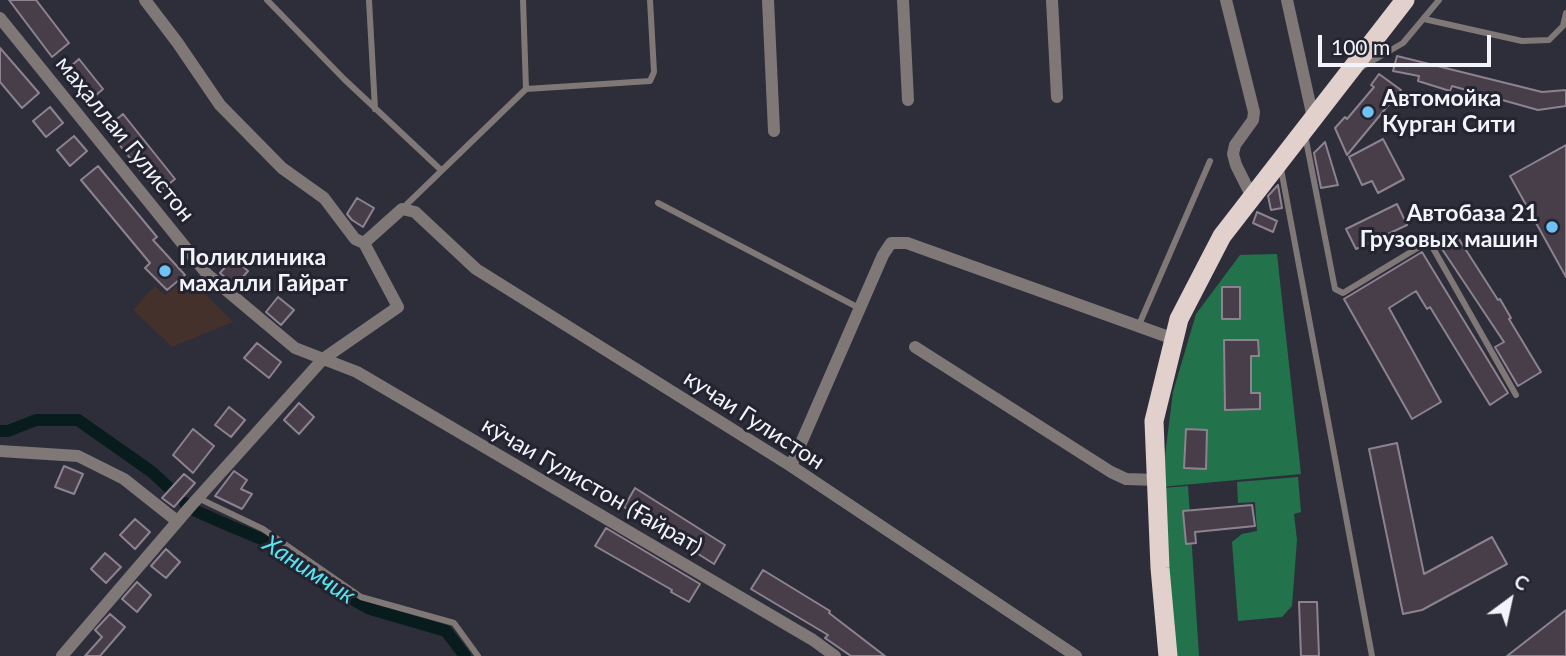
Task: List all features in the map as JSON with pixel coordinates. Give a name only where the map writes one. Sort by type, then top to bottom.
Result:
[{"type":"highway","points":[[1168,656],[1160,568],[1154,421],[1179,319],[1222,236],[1405,0]]},
{"type":"street","points":[[62,656],[197,499],[323,359],[398,307],[364,243],[355,239],[324,198],[282,168],[220,105],[177,41],[145,0]]},
{"type":"street","points":[[768,0],[774,131]]},
{"type":"street","points":[[903,0],[908,100]]},
{"type":"street","points":[[1052,0],[1056,97]]},
{"type":"street","points":[[1226,0],[1254,112],[1253,120],[1235,145],[1233,154],[1252,197]]},
{"type":"street","points":[[1287,0],[1308,124]]},
{"type":"street","name":"маҳаллаи Гулистон","points":[[0,18],[207,274],[295,348],[323,359]]},
{"type":"street","points":[[364,243],[402,209]]},
{"type":"street","name":"кучаи Гулистон","points":[[402,209],[415,212],[476,269],[791,466],[1076,656]]},
{"type":"street","points":[[791,466],[883,255],[891,243],[908,243],[1174,340]]},
{"type":"street","points":[[915,347],[1111,472],[1126,479],[1157,480]]},
{"type":"street","name":"кӯчаи Гулистон (Ғайрат)","points":[[323,359],[357,372],[813,640],[835,656]]},
{"type":"street","points":[[0,451],[78,456],[124,479],[179,520]]},
{"type":"lane","points":[[267,0],[375,109],[441,170]]},
{"type":"lane","points":[[369,0],[375,109]]},
{"type":"lane","points":[[523,0],[526,89]]},
{"type":"lane","points":[[402,209],[526,89],[650,81],[654,72],[650,0]]},
{"type":"lane","points":[[1345,76],[1403,43],[1439,0]]},
{"type":"lane","points":[[1424,19],[1522,41],[1549,40],[1563,26],[1566,13]]},
{"type":"lane","points":[[1308,124],[1335,289],[1343,293],[1429,241],[1516,395]]},
{"type":"lane","points":[[1138,327],[1210,161]]},
{"type":"lane","points":[[1279,161],[1372,656]]},
{"type":"lane","points":[[658,203],[859,309]]},
{"type":"lane","points":[[197,499],[262,529],[361,597],[454,623],[478,656]]},
{"type":"shaded area","points":[[188,277],[233,322],[172,347],[133,310],[155,286],[165,295]]},
{"type":"green space","points":[[1277,254],[1301,474],[1161,487],[1173,392],[1196,314],[1240,255]]},
{"type":"green space","points":[[1298,477],[1301,512],[1294,514],[1297,540],[1292,606],[1282,617],[1238,621],[1232,542],[1242,534],[1257,531],[1255,502],[1238,503],[1237,482]]},
{"type":"green space","points":[[1188,486],[1199,656],[1176,656],[1162,488]]},
{"type":"building","points":[[9,0],[36,0],[69,43],[52,57]]},
{"type":"building","points":[[0,48],[39,93],[22,108],[0,82]]},
{"type":"building","points":[[1397,56],[1542,92],[1566,90],[1566,106],[1538,110],[1452,86],[1450,91],[1418,81],[1419,76],[1393,71]]},
{"type":"building","points":[[79,59],[103,89],[87,103],[62,74]]},
{"type":"building","points":[[1379,74],[1401,90],[1347,155],[1335,128],[1345,117],[1347,119],[1374,87],[1371,85]]},
{"type":"building","points":[[50,107],[63,123],[46,137],[33,121]]},
{"type":"building","points":[[123,114],[175,179],[158,193],[106,128]]},
{"type":"building","points":[[74,136],[87,151],[70,166],[57,150]]},
{"type":"building","points":[[1383,139],[1404,179],[1378,193],[1372,181],[1362,185],[1349,157]]},
{"type":"building","points":[[1325,142],[1338,185],[1321,188],[1314,153]]},
{"type":"building","name":"Автобаза 21 Грузовых машин","points":[[1566,145],[1566,277],[1510,176]]},
{"type":"building","points":[[98,166],[157,237],[153,240],[185,275],[167,290],[145,268],[150,263],[81,180]]},
{"type":"building","points":[[1278,185],[1282,208],[1271,210],[1268,196]]},
{"type":"building","points":[[357,198],[374,208],[363,227],[347,214]]},
{"type":"building","points":[[1397,204],[1407,225],[1356,249],[1346,229]]},
{"type":"building","points":[[1257,212],[1277,221],[1273,232],[1253,223]]},
{"type":"building","points":[[1455,233],[1498,300],[1500,299],[1541,372],[1518,386],[1495,347],[1504,342],[1438,243]]},
{"type":"building","points":[[1422,252],[1508,393],[1490,405],[1430,307],[1427,309],[1416,291],[1389,308],[1441,402],[1412,419],[1344,299]]},
{"type":"building","points":[[233,258],[248,271],[235,286],[220,273]]},
{"type":"building","points":[[1222,287],[1240,287],[1240,319],[1222,319]]},
{"type":"building","points":[[278,297],[294,310],[281,325],[266,312]]},
{"type":"building","points":[[1224,340],[1258,340],[1259,356],[1251,356],[1251,393],[1260,393],[1260,409],[1225,410]]},
{"type":"building","points":[[257,343],[281,362],[269,378],[244,358]]},
{"type":"building","points":[[299,403],[314,417],[299,434],[284,420]]},
{"type":"building","points":[[229,407],[245,420],[231,437],[215,425]]},
{"type":"building","points":[[193,429],[214,446],[193,473],[173,455]]},
{"type":"building","points":[[1186,429],[1207,430],[1206,469],[1184,468]]},
{"type":"building","points":[[1397,443],[1424,574],[1492,537],[1507,564],[1422,610],[1403,614],[1369,449]]},
{"type":"building","points":[[64,466],[83,474],[74,494],[55,487]]},
{"type":"building","points":[[234,471],[247,480],[241,489],[252,494],[242,509],[215,496]]},
{"type":"building","points":[[184,474],[195,483],[174,507],[162,498]]},
{"type":"building","points":[[635,488],[725,545],[714,564],[624,507]]},
{"type":"building","points":[[1252,505],[1255,526],[1195,532],[1196,543],[1186,544],[1183,511]]},
{"type":"building","points":[[135,519],[150,532],[135,549],[120,535]]},
{"type":"building","points":[[606,528],[700,584],[689,602],[595,546]]},
{"type":"building","points":[[166,549],[180,562],[166,578],[151,566]]},
{"type":"building","points":[[105,553],[121,567],[106,583],[91,569]]},
{"type":"building","points":[[763,570],[830,611],[829,613],[885,656],[851,656],[825,638],[828,635],[751,589]]},
{"type":"building","points":[[137,582],[151,595],[137,612],[122,599]]},
{"type":"building","points":[[1299,602],[1317,602],[1319,656],[1301,656]]},
{"type":"building","points":[[1566,610],[1566,656],[1507,656]]},
{"type":"building","points":[[110,614],[125,627],[100,656],[85,656],[102,637],[95,630]]},
{"type":"waterway","name":"Ханимчик","points":[[0,431],[8,431],[36,420],[78,420],[152,472],[168,487]]},
{"type":"waterway","name":"Ханимчик","points":[[185,503],[189,508],[276,545],[326,585],[370,609],[446,631],[465,656]]},
{"type":"place","name":"Автомойка Курган Сити","points":[[1368,112]]},
{"type":"place","name":"Автобаза 21 Грузовых машин","points":[[1552,227]]},
{"type":"place","name":"Поликлиника махалли Гайрат","points":[[165,271]]}]
